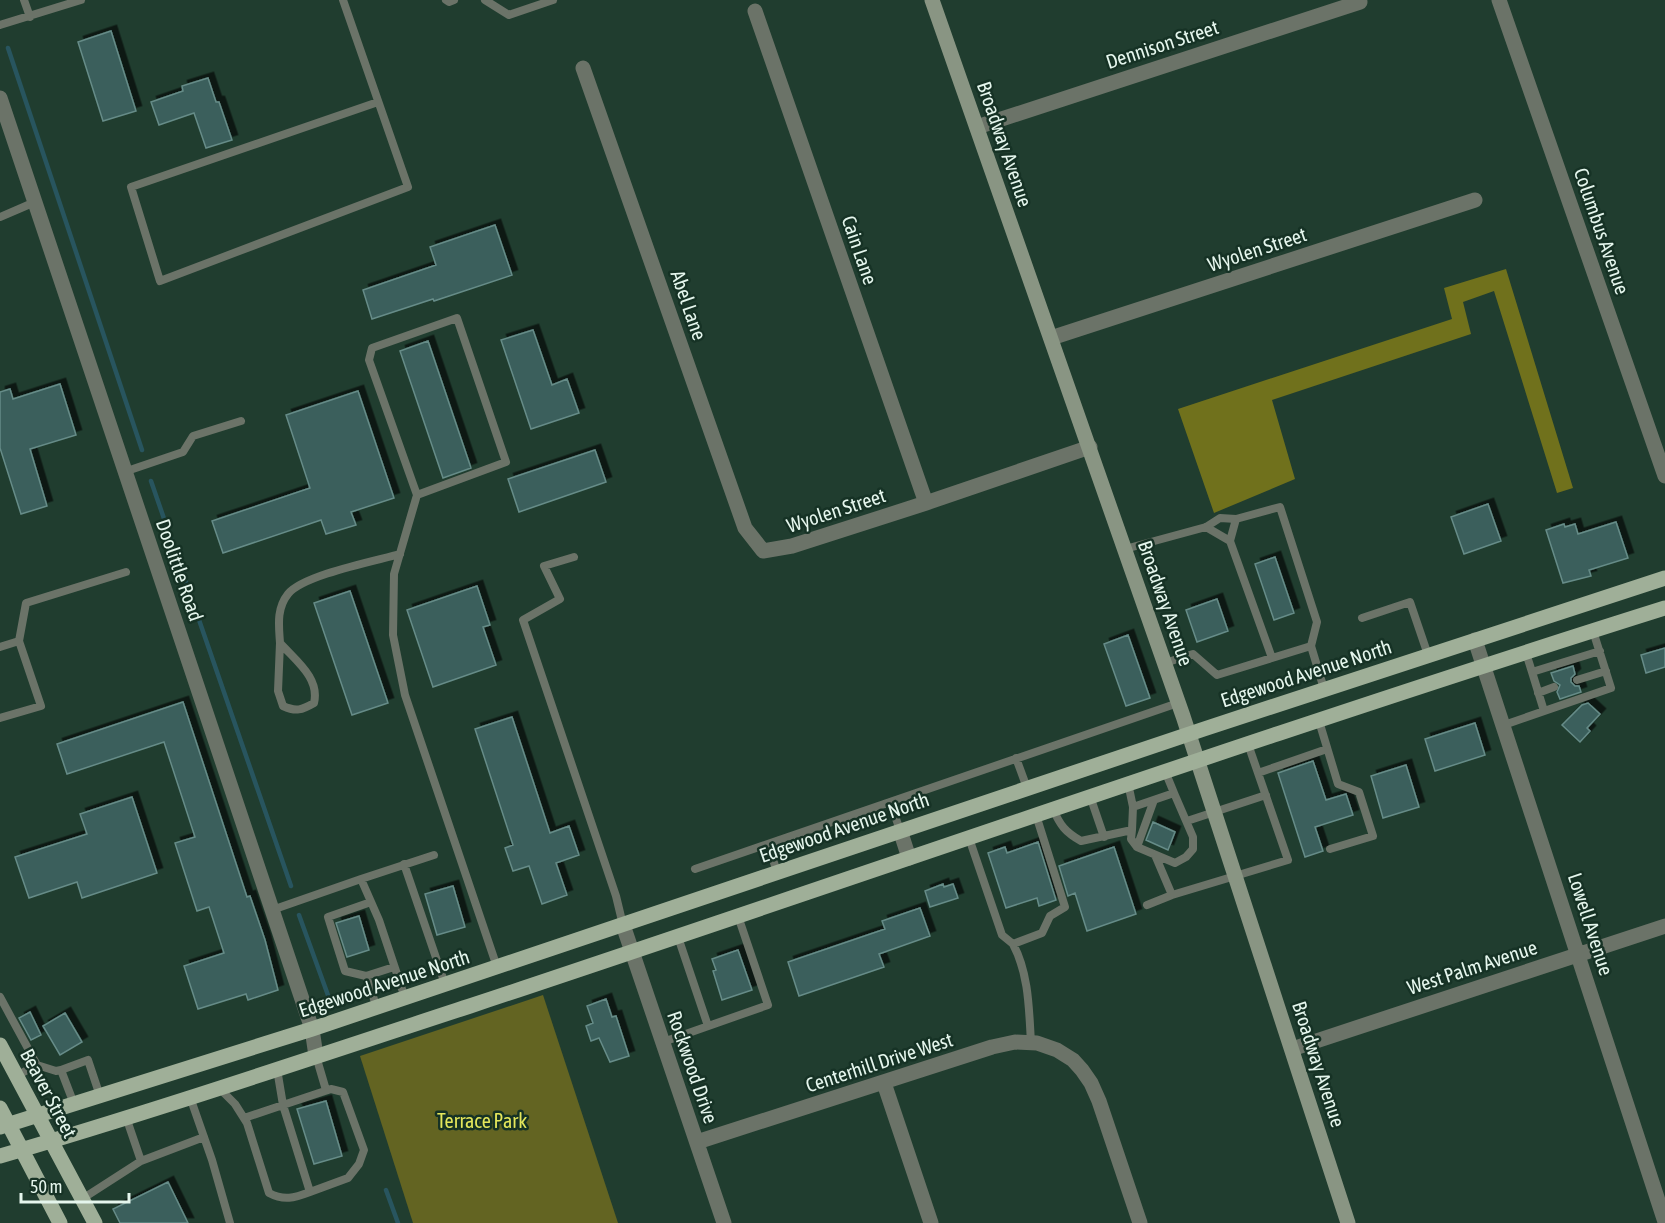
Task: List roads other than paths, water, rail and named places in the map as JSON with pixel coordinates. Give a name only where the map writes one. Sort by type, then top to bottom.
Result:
[{"type":"main road","name":"Edgewood Avenue North","points":[[4,1126],[377,1008],[900,830],[1665,578]]},
{"type":"main road","points":[[0,1156],[277,1069],[678,937],[1197,760],[1665,608]]},
{"type":"main road","name":"Beaver Street","points":[[0,1045],[95,1223]]},
{"type":"main road","points":[[0,1108],[4,1126],[22,1150],[60,1223]]},
{"type":"street","name":"Broadway Avenue","points":[[932,0],[1165,663],[1348,1223]]},
{"type":"street","name":"Columbus Avenue","points":[[1498,0],[1665,476]]},
{"type":"street","name":"Dennison Street","points":[[977,127],[1360,2]]},
{"type":"street","name":"Cain Lane","points":[[755,10],[926,503]]},
{"type":"street","name":"Abel Lane","points":[[584,68],[744,528],[763,550]]},
{"type":"street","name":"Doolittle Road","points":[[0,98],[312,1029],[316,1056]]},
{"type":"street","name":"Wyolen Street","points":[[1051,338],[1475,200]]},
{"type":"street","name":"Wyolen Street","points":[[763,550],[792,546],[1090,447]]},
{"type":"street","name":"Lowell Avenue","points":[[1475,640],[1665,1222]]},
{"type":"street","points":[[900,830],[909,858]]},
{"type":"street","name":"Rockwood Drive","points":[[623,925],[724,1223]]},
{"type":"street","name":"West Palm Avenue","points":[[1292,1049],[1665,926]]},
{"type":"street","name":"Centerhill Drive West","points":[[697,1142],[992,1047],[1015,1042],[1031,1043],[1057,1050],[1073,1060],[1091,1083],[1140,1223]]},
{"type":"street","points":[[884,1083],[931,1223]]},
{"type":"lane","points":[[24,0],[30,17]]},
{"type":"lane","points":[[0,25],[81,0]]},
{"type":"lane","points":[[343,0],[408,188],[160,281],[131,186],[378,102]]},
{"type":"lane","points":[[446,0],[449,2],[454,0]]},
{"type":"lane","points":[[485,0],[509,15],[553,0]]},
{"type":"lane","points":[[0,218],[35,202]]},
{"type":"lane","points":[[417,495],[506,462],[457,318],[372,348],[369,360],[417,495],[394,574],[393,635],[405,695],[497,967]]},
{"type":"lane","points":[[124,472],[183,452],[193,436],[241,421]]},
{"type":"lane","points":[[1125,549],[1206,526],[1220,519],[1236,519],[1280,507],[1317,622],[1311,646],[1324,689]]},
{"type":"lane","points":[[1236,519],[1230,541],[1272,658]]},
{"type":"lane","points":[[1206,526],[1230,541]]},
{"type":"lane","points":[[280,643],[310,675],[316,692],[314,703],[304,709],[293,711],[283,706],[278,691],[279,614],[288,594],[307,582],[330,573],[400,554]]},
{"type":"lane","points":[[574,556],[544,566],[561,599],[523,620],[616,896],[623,925]]},
{"type":"lane","points":[[0,718],[42,706],[19,641],[26,603],[126,572]]},
{"type":"lane","points":[[1362,618],[1410,602],[1428,655]]},
{"type":"lane","points":[[1504,725],[1611,688],[1593,631]]},
{"type":"lane","points":[[0,647],[19,641]]},
{"type":"lane","points":[[1165,663],[1193,654],[1217,675],[1311,646]]},
{"type":"lane","points":[[1532,672],[1600,651]]},
{"type":"lane","points":[[1526,653],[1544,711]]},
{"type":"lane","points":[[1578,680],[1606,671]]},
{"type":"lane","points":[[1538,693],[1554,687]]},
{"type":"lane","points":[[695,869],[1178,702]]},
{"type":"lane","points":[[1318,721],[1338,784],[1359,792],[1373,836],[1329,849]]},
{"type":"lane","points":[[1147,905],[1172,895],[1288,860],[1248,744]]},
{"type":"lane","points":[[1258,773],[1328,749]]},
{"type":"lane","points":[[1016,758],[1027,788]]},
{"type":"lane","points":[[1128,783],[1133,807],[1131,839],[1137,848],[1175,863],[1186,857],[1193,849],[1193,837],[1165,771]]},
{"type":"lane","points":[[1133,807],[1174,793]]},
{"type":"lane","points":[[1188,821],[1266,795]]},
{"type":"lane","points":[[1090,796],[1104,837]]},
{"type":"lane","points":[[1137,848],[1154,800]]},
{"type":"lane","points":[[890,802],[900,830]]},
{"type":"lane","points":[[1053,809],[1059,824],[1080,841],[1132,830]]},
{"type":"lane","points":[[1013,944],[1042,933],[1050,916],[1065,907],[1036,815]]},
{"type":"lane","points":[[969,838],[1002,935],[1013,944],[1022,960],[1026,980],[1031,1043]]},
{"type":"lane","points":[[768,844],[777,872]]},
{"type":"lane","points":[[272,910],[434,855]]},
{"type":"lane","points":[[1155,855],[1172,895]]},
{"type":"lane","points":[[404,864],[445,984]]},
{"type":"lane","points":[[361,879],[405,998]]},
{"type":"lane","points":[[371,902],[328,917],[345,971],[366,976],[394,967]]},
{"type":"lane","points":[[663,1042],[768,1005],[738,916]]},
{"type":"lane","points":[[678,937],[708,1026]]},
{"type":"lane","points":[[366,976],[377,1008]]},
{"type":"lane","points":[[0,997],[37,1065],[56,1071],[88,1060],[100,1096]]},
{"type":"lane","points":[[316,1056],[326,1090]]},
{"type":"lane","points":[[16,1076],[37,1065]]},
{"type":"lane","points":[[277,1069],[283,1105],[309,1192]]},
{"type":"lane","points":[[61,1070],[74,1104]]},
{"type":"lane","points":[[219,1088],[235,1104],[244,1118],[269,1193],[279,1199],[293,1199],[348,1178],[359,1164],[364,1150],[343,1092],[326,1090],[244,1118]]},
{"type":"lane","points":[[190,1097],[230,1223]]},
{"type":"lane","points":[[126,1117],[141,1161]]},
{"type":"lane","points":[[82,1199],[141,1161],[204,1137]]},
{"type":"waterway","points":[[8,48],[142,450]]},
{"type":"waterway","points":[[151,481],[291,886]]},
{"type":"waterway","points":[[299,915],[329,998]]},
{"type":"waterway","points":[[386,1190],[398,1223]]},
{"type":"park label","name":"Terrace Park","points":[[482,1120]]}]
